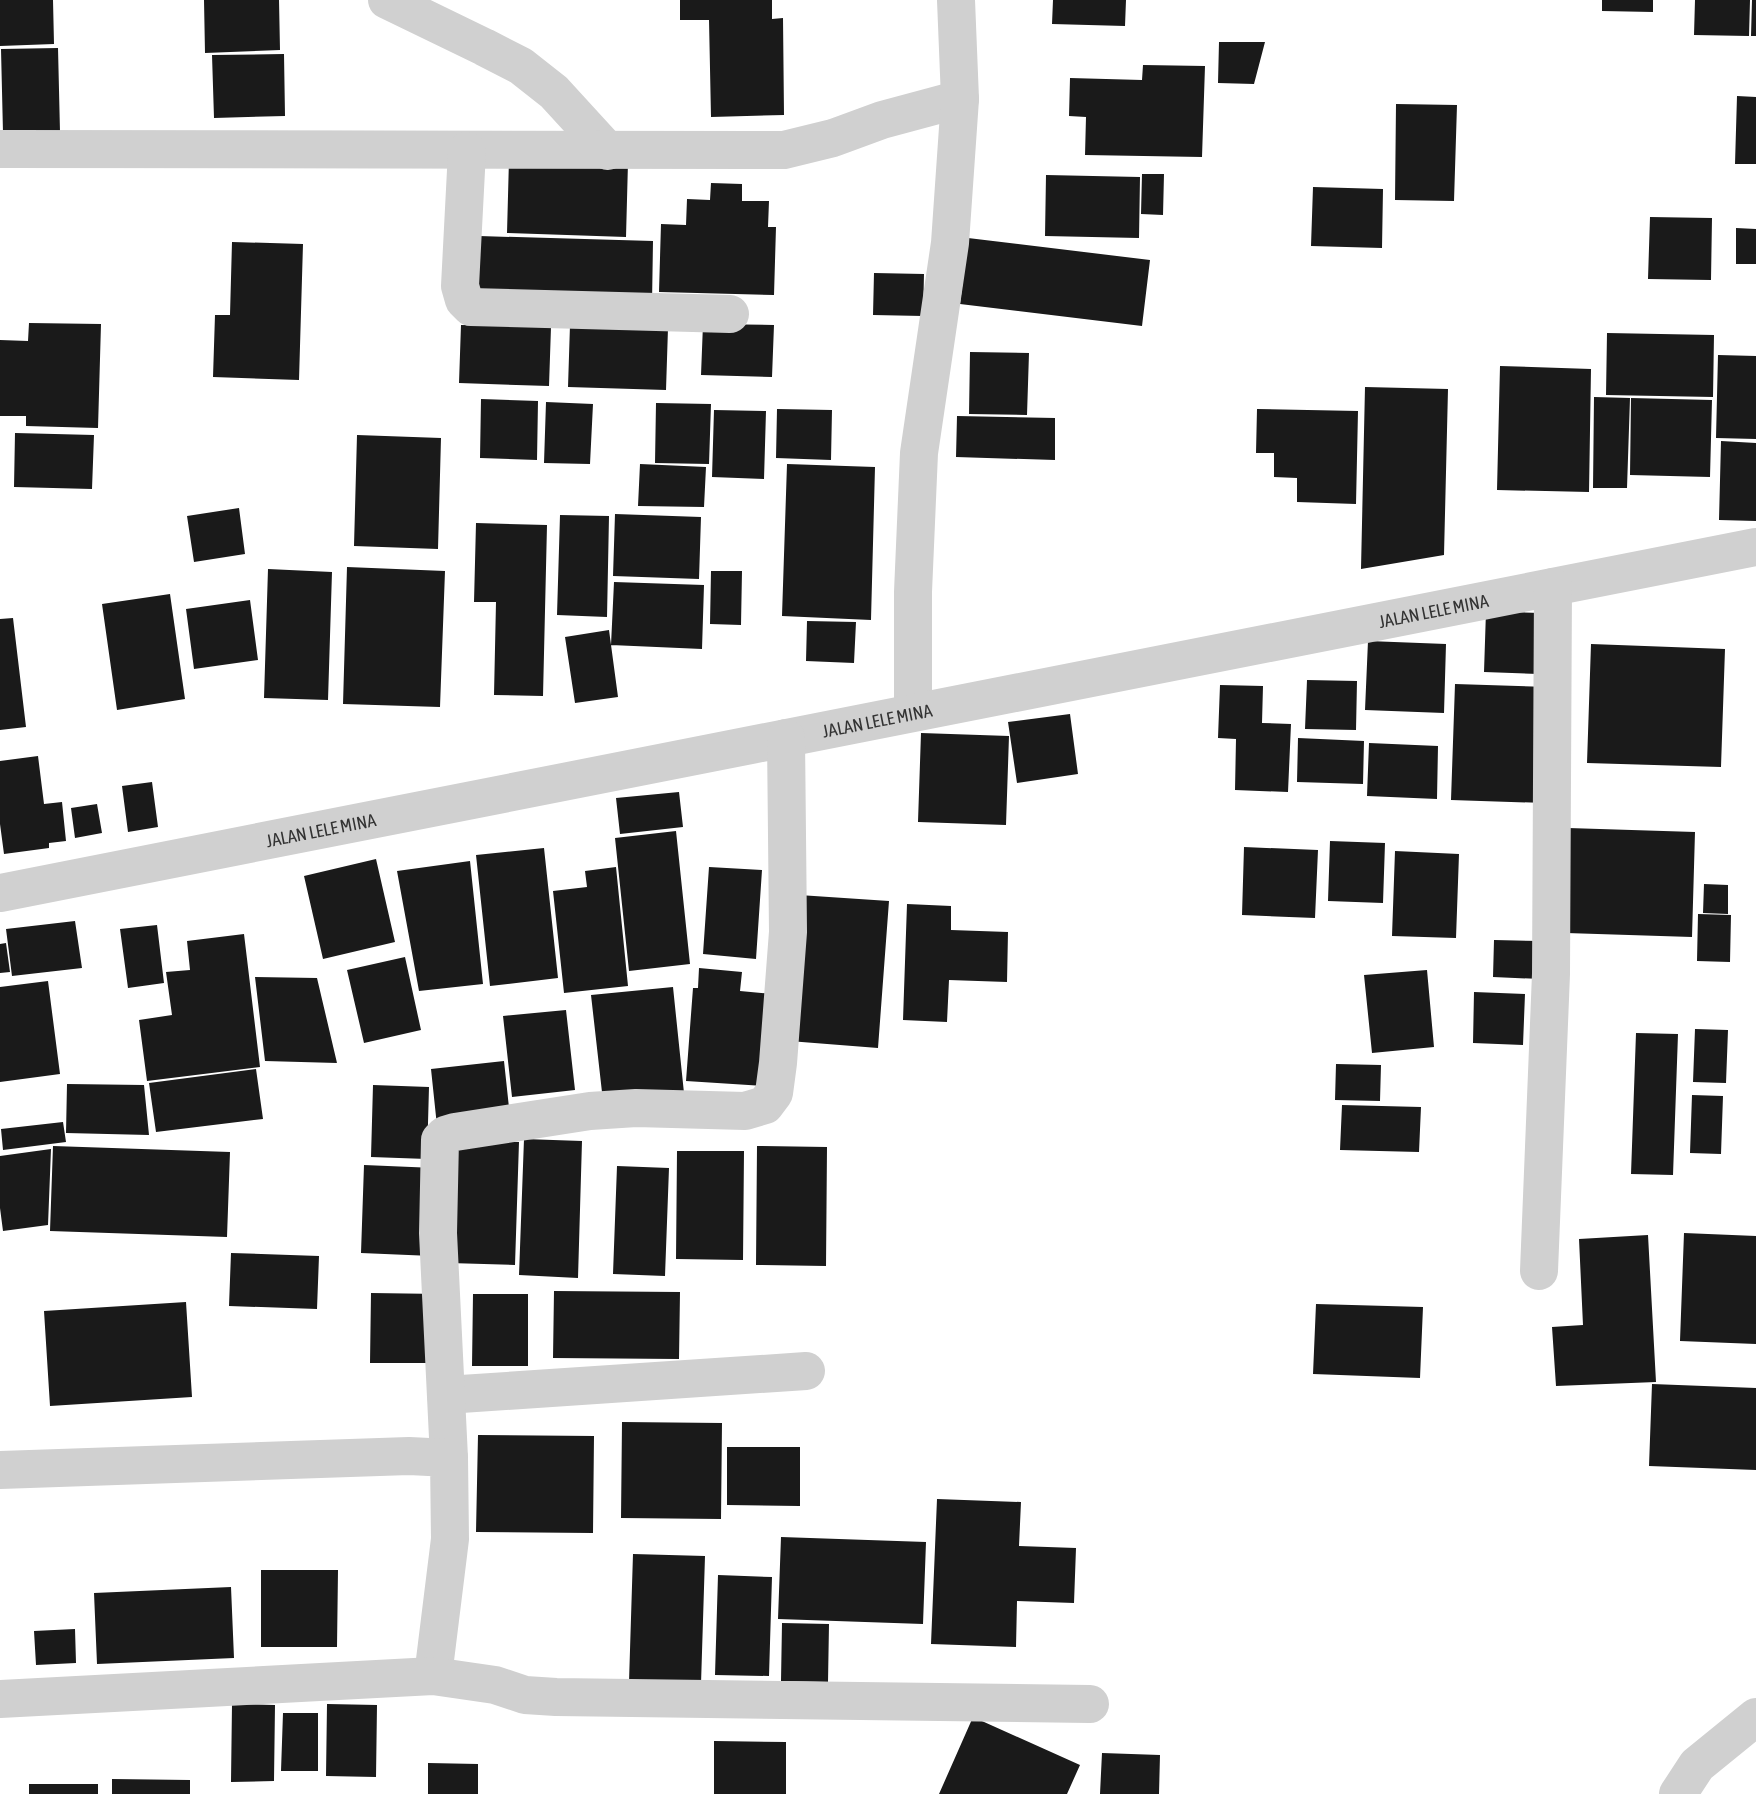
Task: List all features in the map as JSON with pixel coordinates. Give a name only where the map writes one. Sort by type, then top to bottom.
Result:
[{"type":"street","points":[[387,0],[521,66],[554,92],[608,151]]},
{"type":"street","points":[[913,712],[913,592],[919,453],[950,243],[960,99],[956,0]]},
{"type":"street","points":[[0,149],[784,150],[833,138],[882,120],[960,99]]},
{"type":"street","points":[[467,151],[460,286],[464,300],[471,307],[730,314]]},
{"type":"street","name":"JALAN LELE MINA","points":[[0,893],[1756,547]]},
{"type":"street","points":[[1539,1271],[1551,974],[1553,587]]},
{"type":"street","points":[[433,1676],[450,1539],[449,1458],[438,1233],[440,1140],[455,1132],[590,1111],[636,1108],[745,1111],[765,1105],[774,1093],[778,1063],[788,932],[786,738]]},
{"type":"street","points":[[446,1395],[806,1371]]},
{"type":"street","points":[[0,1470],[409,1456],[449,1458]]},
{"type":"street","points":[[0,1699],[433,1676],[495,1685],[525,1695],[556,1697],[1090,1704]]},
{"type":"street","points":[[1678,1794],[1697,1765],[1756,1717]]},
{"type":"building","points":[[0,0],[53,0],[54,44],[0,46]]},
{"type":"building","points":[[204,0],[279,0],[280,50],[205,53]]},
{"type":"building","points":[[680,0],[772,0],[772,19],[783,18],[784,115],[711,117],[709,20],[680,20]]},
{"type":"building","points":[[1053,0],[1126,0],[1125,26],[1052,24]]},
{"type":"building","points":[[1602,0],[1653,0],[1653,12],[1602,11]]},
{"type":"building","points":[[1695,0],[1750,0],[1749,36],[1694,35]]},
{"type":"building","points":[[1752,0],[1756,0],[1756,36],[1751,36]]},
{"type":"building","points":[[1219,42],[1265,42],[1254,84],[1218,83]]},
{"type":"building","points":[[58,48],[60,132],[3,133],[1,49]]},
{"type":"building","points":[[284,54],[285,116],[214,118],[212,55]]},
{"type":"building","points":[[1143,65],[1205,66],[1202,157],[1085,155],[1086,117],[1069,116],[1070,78],[1142,80]]},
{"type":"building","points":[[1737,96],[1756,97],[1756,164],[1735,164]]},
{"type":"building","points":[[1396,104],[1457,105],[1454,201],[1395,200]]},
{"type":"building","points":[[509,159],[628,162],[626,237],[507,233]]},
{"type":"building","points":[[1142,174],[1164,174],[1163,215],[1141,214]]},
{"type":"building","points":[[1046,175],[1140,177],[1139,238],[1045,236]]},
{"type":"building","points":[[711,183],[742,184],[742,201],[769,201],[768,227],[776,227],[774,295],[659,292],[661,224],[686,225],[687,199],[710,200]]},
{"type":"building","points":[[1313,187],[1383,189],[1382,248],[1311,246]]},
{"type":"building","points":[[1650,217],[1712,218],[1711,280],[1648,279]]},
{"type":"building","points":[[1736,228],[1756,229],[1756,264],[1736,264]]},
{"type":"building","points":[[479,236],[653,241],[652,304],[478,299]]},
{"type":"building","points":[[968,238],[1150,260],[1142,326],[960,304]]},
{"type":"building","points":[[232,242],[303,244],[299,380],[213,377],[215,315],[230,315]]},
{"type":"building","points":[[874,273],[924,274],[923,316],[873,315]]},
{"type":"building","points":[[29,323],[101,324],[98,428],[26,426],[26,416],[0,416],[0,340],[28,341]]},
{"type":"building","points":[[703,324],[774,325],[772,377],[701,375]]},
{"type":"building","points":[[461,325],[551,327],[549,386],[459,383]]},
{"type":"building","points":[[570,325],[668,328],[666,390],[568,387]]},
{"type":"building","points":[[1607,333],[1714,335],[1713,397],[1606,395]]},
{"type":"building","points":[[970,352],[1029,353],[1027,415],[969,414]]},
{"type":"building","points":[[1718,355],[1756,356],[1756,439],[1716,438]]},
{"type":"building","points":[[1500,366],[1591,369],[1589,492],[1497,490]]},
{"type":"building","points":[[1365,387],[1448,389],[1444,555],[1361,569]]},
{"type":"building","points":[[1594,397],[1630,398],[1627,488],[1593,488]]},
{"type":"building","points":[[1631,398],[1712,400],[1710,477],[1630,475]]},
{"type":"building","points":[[481,399],[538,401],[537,460],[480,458]]},
{"type":"building","points":[[546,402],[593,404],[590,464],[544,463]]},
{"type":"building","points":[[656,403],[711,404],[709,464],[655,463]]},
{"type":"building","points":[[777,409],[832,410],[831,460],[776,458]]},
{"type":"building","points":[[1257,409],[1358,411],[1356,504],[1297,502],[1297,478],[1274,477],[1274,453],[1256,453]]},
{"type":"building","points":[[714,410],[766,411],[764,479],[712,477]]},
{"type":"building","points":[[957,416],[1055,418],[1055,460],[956,457]]},
{"type":"building","points":[[15,433],[94,435],[92,489],[14,487]]},
{"type":"building","points":[[357,435],[441,438],[438,549],[354,546]]},
{"type":"building","points":[[1721,441],[1756,443],[1756,521],[1719,520]]},
{"type":"building","points":[[640,464],[706,467],[704,507],[638,506]]},
{"type":"building","points":[[787,464],[875,467],[871,620],[782,616]]},
{"type":"building","points":[[239,508],[245,554],[194,562],[187,516]]},
{"type":"building","points":[[615,514],[701,517],[699,579],[613,576]]},
{"type":"building","points":[[560,515],[609,516],[607,617],[557,615]]},
{"type":"building","points":[[476,523],[547,525],[543,696],[494,695],[496,602],[474,602]]},
{"type":"building","points":[[347,567],[445,571],[440,707],[343,704]]},
{"type":"building","points":[[268,569],[332,572],[328,700],[264,698]]},
{"type":"building","points":[[711,571],[742,571],[741,625],[710,624]]},
{"type":"building","points":[[614,582],[704,585],[702,649],[611,645]]},
{"type":"building","points":[[170,594],[185,699],[117,710],[102,604]]},
{"type":"building","points":[[250,600],[258,660],[194,669],[186,609]]},
{"type":"building","points":[[1486,611],[1540,613],[1538,674],[1484,672]]},
{"type":"building","points":[[13,618],[26,727],[0,730],[0,619]]},
{"type":"building","points":[[807,621],[856,622],[854,663],[806,661]]},
{"type":"building","points":[[609,630],[618,697],[575,703],[565,637]]},
{"type":"building","points":[[1368,641],[1446,644],[1444,713],[1365,710]]},
{"type":"building","points":[[1591,644],[1725,649],[1721,767],[1587,763]]},
{"type":"building","points":[[1307,680],[1357,681],[1356,730],[1305,729]]},
{"type":"building","points":[[1455,684],[1549,687],[1545,803],[1451,800]]},
{"type":"building","points":[[1220,685],[1263,686],[1262,723],[1291,724],[1288,792],[1235,790],[1236,739],[1218,738]]},
{"type":"building","points":[[1070,714],[1078,774],[1017,783],[1008,722]]},
{"type":"building","points":[[921,733],[1009,736],[1006,825],[918,822]]},
{"type":"building","points":[[1298,738],[1364,741],[1363,784],[1297,782]]},
{"type":"building","points":[[1369,743],[1438,746],[1437,799],[1367,796]]},
{"type":"building","points":[[38,756],[44,804],[62,802],[66,841],[49,843],[49,848],[4,854],[0,824],[0,761]]},
{"type":"building","points":[[152,782],[158,827],[128,832],[122,786]]},
{"type":"building","points":[[679,792],[683,827],[620,834],[616,798]]},
{"type":"building","points":[[97,804],[102,833],[75,838],[71,808]]},
{"type":"building","points":[[1568,828],[1695,832],[1692,937],[1566,933]]},
{"type":"building","points":[[676,831],[690,964],[629,971],[615,838]]},
{"type":"building","points":[[1330,841],[1385,843],[1383,903],[1328,901]]},
{"type":"building","points":[[1244,847],[1318,850],[1315,918],[1242,915]]},
{"type":"building","points":[[544,848],[558,978],[490,986],[476,855]]},
{"type":"building","points":[[1395,851],[1459,854],[1456,938],[1392,936]]},
{"type":"building","points":[[376,859],[395,942],[323,959],[304,876]]},
{"type":"building","points":[[470,861],[483,984],[419,991],[397,871]]},
{"type":"building","points":[[616,867],[628,986],[564,993],[553,891],[587,887],[585,871]]},
{"type":"building","points":[[709,867],[762,870],[756,959],[703,954]]},
{"type":"building","points":[[1704,884],[1728,885],[1728,914],[1703,913]]},
{"type":"building","points":[[799,895],[889,901],[878,1048],[789,1041]]},
{"type":"building","points":[[907,904],[951,906],[951,930],[1008,932],[1007,982],[949,980],[947,1022],[903,1020]]},
{"type":"building","points":[[1698,914],[1731,915],[1730,962],[1697,961]]},
{"type":"building","points":[[75,921],[82,968],[12,976],[6,929]]},
{"type":"building","points":[[157,925],[164,983],[128,988],[120,929]]},
{"type":"building","points":[[244,934],[260,1067],[147,1081],[139,1020],[172,1015],[166,972],[190,970],[187,941]]},
{"type":"building","points":[[1494,940],[1542,941],[1541,979],[1493,977]]},
{"type":"building","points":[[6,943],[10,972],[0,973],[0,944]]},
{"type":"building","points":[[405,957],[421,1030],[364,1043],[347,970]]},
{"type":"building","points":[[699,968],[742,972],[740,991],[773,994],[766,1086],[686,1081],[693,988],[698,988]]},
{"type":"building","points":[[1427,970],[1434,1047],[1372,1053],[1364,975]]},
{"type":"building","points":[[255,977],[317,978],[337,1063],[265,1061]]},
{"type":"building","points":[[48,981],[60,1074],[0,1082],[0,987]]},
{"type":"building","points":[[673,987],[684,1093],[603,1101],[591,995]]},
{"type":"building","points":[[1474,992],[1525,994],[1523,1045],[1473,1043]]},
{"type":"building","points":[[566,1010],[575,1090],[512,1097],[503,1016]]},
{"type":"building","points":[[1695,1029],[1728,1030],[1726,1083],[1693,1082]]},
{"type":"building","points":[[1636,1033],[1678,1034],[1673,1175],[1631,1174]]},
{"type":"building","points":[[504,1061],[510,1117],[437,1126],[431,1069]]},
{"type":"building","points":[[1336,1064],[1381,1065],[1380,1101],[1335,1100]]},
{"type":"building","points":[[256,1069],[263,1119],[156,1132],[149,1083]]},
{"type":"building","points":[[67,1084],[144,1085],[149,1135],[66,1133]]},
{"type":"building","points":[[373,1085],[429,1087],[427,1159],[371,1157]]},
{"type":"building","points":[[1692,1095],[1723,1096],[1721,1154],[1690,1153]]},
{"type":"building","points":[[1342,1105],[1421,1107],[1419,1152],[1340,1150]]},
{"type":"building","points":[[63,1122],[66,1142],[3,1150],[1,1129]]},
{"type":"building","points":[[524,1139],[582,1141],[578,1278],[519,1275]]},
{"type":"building","points":[[454,1140],[519,1142],[515,1265],[449,1263]]},
{"type":"building","points":[[53,1146],[230,1152],[227,1237],[50,1231]]},
{"type":"building","points":[[757,1146],[827,1147],[826,1266],[756,1265]]},
{"type":"building","points":[[51,1149],[48,1225],[3,1231],[0,1156]]},
{"type":"building","points":[[677,1151],[744,1151],[743,1260],[676,1259]]},
{"type":"building","points":[[364,1165],[435,1168],[432,1256],[361,1253]]},
{"type":"building","points":[[617,1166],[669,1168],[665,1276],[613,1274]]},
{"type":"building","points":[[1684,1233],[1756,1236],[1756,1344],[1680,1341]]},
{"type":"building","points":[[1648,1235],[1656,1382],[1556,1386],[1552,1327],[1583,1325],[1579,1239]]},
{"type":"building","points":[[231,1253],[319,1256],[317,1309],[229,1306]]},
{"type":"building","points":[[554,1291],[680,1292],[679,1359],[553,1358]]},
{"type":"building","points":[[371,1293],[441,1294],[440,1363],[370,1363]]},
{"type":"building","points":[[473,1294],[528,1294],[528,1366],[472,1366]]},
{"type":"building","points":[[186,1302],[192,1397],[50,1406],[44,1311]]},
{"type":"building","points":[[1316,1304],[1423,1307],[1420,1378],[1313,1374]]},
{"type":"building","points":[[1652,1384],[1756,1388],[1756,1470],[1649,1466]]},
{"type":"building","points":[[622,1422],[722,1423],[721,1519],[621,1518]]},
{"type":"building","points":[[478,1435],[594,1436],[593,1533],[476,1532]]},
{"type":"building","points":[[727,1447],[800,1447],[800,1506],[727,1505]]},
{"type":"building","points":[[937,1499],[1021,1502],[1019,1546],[1076,1548],[1074,1603],[1017,1601],[1016,1647],[931,1644]]},
{"type":"building","points":[[781,1537],[926,1542],[923,1624],[778,1619]]},
{"type":"building","points":[[633,1554],[705,1556],[701,1684],[629,1682]]},
{"type":"building","points":[[261,1570],[338,1570],[337,1647],[261,1647]]},
{"type":"building","points":[[718,1575],[772,1577],[769,1676],[715,1675]]},
{"type":"building","points":[[231,1587],[234,1658],[97,1664],[94,1593]]},
{"type":"building","points":[[782,1623],[829,1624],[828,1682],[781,1681]]},
{"type":"building","points":[[75,1629],[76,1663],[36,1665],[34,1631]]},
{"type":"building","points":[[232,1704],[275,1705],[274,1781],[231,1782]]},
{"type":"building","points":[[327,1704],[377,1705],[376,1777],[326,1776]]},
{"type":"building","points":[[283,1713],[318,1713],[318,1771],[281,1771]]},
{"type":"building","points":[[973,1717],[1080,1765],[1067,1794],[939,1794]]},
{"type":"building","points":[[714,1741],[786,1742],[786,1794],[714,1794]]},
{"type":"building","points":[[1102,1753],[1160,1755],[1159,1794],[1100,1794]]},
{"type":"building","points":[[428,1763],[478,1764],[478,1794],[428,1794]]},
{"type":"building","points":[[112,1779],[190,1780],[190,1794],[112,1794]]},
{"type":"building","points":[[29,1784],[98,1784],[98,1794],[29,1794]]}]
